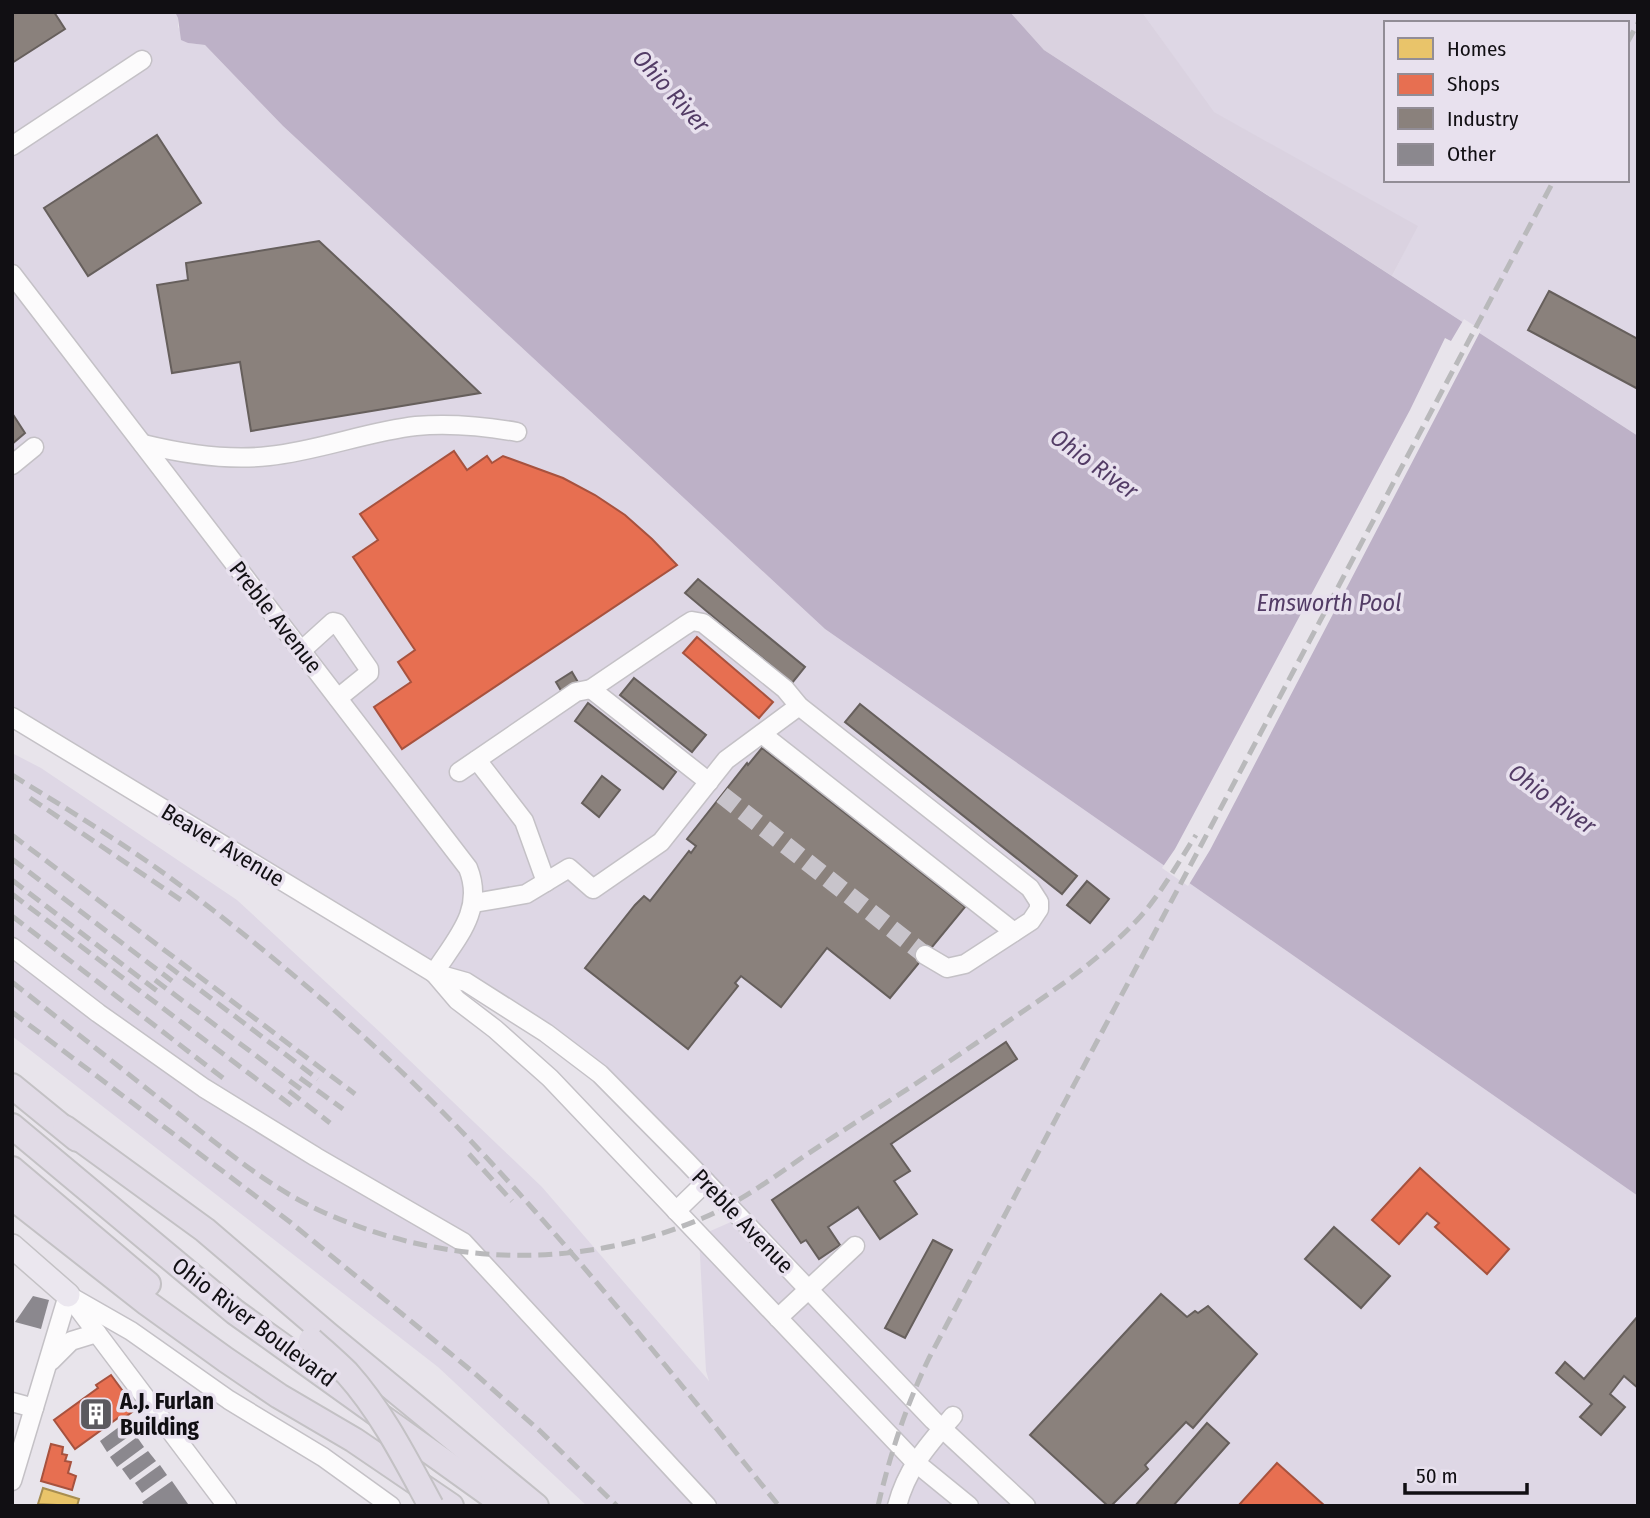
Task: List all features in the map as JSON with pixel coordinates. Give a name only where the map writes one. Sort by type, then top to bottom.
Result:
[{"type":"highway","points":[[12,1086],[311,1340],[346,1373],[371,1403],[431,1506]]},
{"type":"highway","name":"Ohio River Boulevard","points":[[12,1126],[235,1312],[506,1506]]},
{"type":"highway","points":[[65,1129],[205,1230],[536,1506]]},
{"type":"highway","name":"Ohio River Boulevard","points":[[12,1169],[210,1334],[354,1440]]},
{"type":"highway","points":[[12,1197],[147,1303],[226,1360],[279,1396],[354,1440],[451,1506]]},
{"type":"main road","points":[[12,1246],[68,1295]]},
{"type":"street","points":[[12,146],[142,60]]},
{"type":"street","name":"Preble Avenue","points":[[12,274],[468,868],[474,903]]},
{"type":"street","points":[[143,444],[172,451],[232,458],[270,456],[415,426],[478,425],[517,432]]},
{"type":"street","points":[[12,465],[34,447]]},
{"type":"street","points":[[459,772],[576,692],[591,689],[684,626],[698,621],[716,632],[785,689],[799,706],[1030,888],[1039,902],[1039,909],[1031,920],[959,967],[941,966],[925,955]]},
{"type":"street","points":[[302,650],[333,622],[337,623],[369,669],[369,673],[338,698]]},
{"type":"street","points":[[591,689],[713,787]]},
{"type":"street","points":[[434,973],[464,925],[474,903],[527,894],[569,868],[593,889],[661,842],[713,787],[726,761],[799,706]]},
{"type":"street","name":"Beaver Avenue","points":[[12,717],[434,973]]},
{"type":"street","points":[[762,734],[1014,932]]},
{"type":"street","points":[[477,760],[524,821],[546,881]]},
{"type":"street","points":[[12,947],[98,1013],[204,1088],[463,1242],[707,1506]]},
{"type":"street","name":"Preble Avenue","points":[[434,973],[466,982],[545,1033],[600,1074],[808,1288],[947,1422],[1026,1506]]},
{"type":"street","name":"Preble Avenue","points":[[434,973],[457,1000],[495,1029],[550,1078],[915,1462],[969,1506]]},
{"type":"street","points":[[676,1211],[706,1182]]},
{"type":"street","points":[[778,1318],[855,1245]]},
{"type":"street","points":[[68,1295],[227,1506]]},
{"type":"street","points":[[12,1481],[68,1295]]},
{"type":"street","points":[[68,1295],[131,1331],[229,1400],[323,1457],[391,1506]]},
{"type":"street","points":[[46,1367],[71,1341],[97,1333]]},
{"type":"street","points":[[12,1402],[34,1408]]},
{"type":"street","points":[[897,1506],[903,1483],[915,1462],[947,1422]]},
{"type":"shaded area","points":[[12,12],[175,12],[178,27],[188,43],[205,45],[283,126],[825,629],[1638,1196],[1638,1506],[587,1506],[438,1367],[12,1036],[12,753],[41,768],[237,900],[542,1187],[709,1381],[706,1371],[699,1236],[740,1218],[545,1033],[12,717]]},
{"type":"shaded area","points":[[1010,12],[1142,12],[1214,112],[1418,226],[1392,276],[1044,50]]},
{"type":"shaded area","points":[[1142,12],[1638,12],[1638,436],[1392,276],[1417,226],[1213,112]]},
{"type":"water","name":"Emsworth Pool","points":[[175,12],[1010,12],[1044,50],[1638,436],[1638,1196],[825,629],[283,126],[205,45],[181,40]]},
{"type":"pier","points":[[1464,319],[1481,330],[1210,850],[1188,886],[1162,868],[1175,849],[1410,410],[1445,338],[1451,341]]},
{"type":"building: Homes","points":[[43,1488],[79,1499],[77,1506],[38,1504]]},
{"type":"building: Shops","points":[[454,451],[467,470],[487,456],[492,463],[503,456],[563,478],[625,515],[677,565],[402,749],[374,707],[411,682],[398,662],[415,650],[353,557],[378,540],[360,514]]},
{"type":"building: Shops","points":[[697,637],[773,702],[759,718],[683,653]]},
{"type":"building: Shops","points":[[1420,1168],[1509,1249],[1487,1274],[1435,1227],[1439,1223],[1427,1213],[1399,1244],[1372,1220]]},
{"type":"building: Shops","name":"A.J. Furlan Building","points":[[111,1375],[136,1409],[120,1421],[118,1418],[75,1449],[54,1420],[98,1388],[96,1385]]},
{"type":"building: Shops","points":[[51,1444],[63,1447],[62,1454],[67,1455],[65,1461],[71,1462],[68,1473],[76,1476],[72,1490],[41,1481]]},
{"type":"building: Shops","points":[[1277,1463],[1325,1506],[1238,1506]]},
{"type":"building: Industry","points":[[12,12],[54,12],[65,29],[12,63]]},
{"type":"building: Industry","points":[[157,135],[201,203],[88,276],[44,208]]},
{"type":"building: Industry","points":[[319,241],[480,393],[251,431],[240,362],[172,373],[157,285],[188,280],[186,263]]},
{"type":"building: Industry","points":[[1549,291],[1638,339],[1638,389],[1528,330]]},
{"type":"building: Industry","points":[[12,413],[25,433],[12,444]]},
{"type":"building: Industry","points":[[698,579],[805,667],[792,683],[685,593]]},
{"type":"building: Industry","points":[[572,672],[579,684],[563,694],[556,682]]},
{"type":"building: Industry","points":[[634,678],[706,735],[692,752],[620,695]]},
{"type":"building: Industry","points":[[588,703],[676,772],[663,789],[575,721]]},
{"type":"building: Industry","points":[[860,704],[1077,876],[1062,894],[845,722]]},
{"type":"building: Industry","points":[[762,748],[965,907],[890,998],[827,948],[781,1007],[741,976],[735,983],[738,986],[688,1049],[585,968],[635,905],[644,896],[650,901],[689,851],[691,853],[696,846],[687,839]]},
{"type":"building: Industry","points":[[602,776],[620,790],[599,817],[582,803]]},
{"type":"building: Industry","points":[[1087,881],[1109,899],[1090,923],[1067,905]]},
{"type":"building: Industry","points":[[1006,1042],[1017,1059],[891,1144],[910,1171],[894,1181],[917,1214],[880,1239],[858,1207],[828,1227],[840,1245],[819,1259],[806,1240],[801,1243],[772,1200]]},
{"type":"building: Industry","points":[[1334,1227],[1390,1276],[1361,1308],[1305,1259]]},
{"type":"building: Industry","points":[[933,1240],[952,1250],[905,1338],[885,1328]]},
{"type":"building: Industry","points":[[1161,1294],[1187,1317],[1208,1306],[1257,1354],[1193,1428],[1186,1422],[1145,1465],[1148,1469],[1108,1506],[1030,1435]]},
{"type":"building: Industry","points":[[1638,1316],[1638,1388],[1624,1376],[1610,1394],[1625,1407],[1601,1435],[1580,1417],[1592,1404],[1556,1373],[1565,1362],[1584,1379]]},
{"type":"building: Industry","points":[[1207,1423],[1229,1443],[1173,1506],[1135,1506]]},
{"type":"building: Other","points":[[33,1296],[49,1300],[41,1329],[15,1322]]},
{"type":"building: Other","points":[[127,1421],[135,1432],[107,1452],[100,1441]]},
{"type":"building: Other","points":[[137,1437],[144,1447],[117,1467],[110,1457]]},
{"type":"building: Other","points":[[148,1451],[156,1461],[130,1480],[122,1469]]},
{"type":"building: Other","points":[[160,1465],[167,1475],[142,1493],[135,1483]]},
{"type":"building: Other","points":[[172,1481],[188,1504],[145,1506],[142,1502]]},
{"type":"tunnel","points":[[722,795],[925,955]]},
{"type":"railway","points":[[1629,39],[1638,23]]},
{"type":"railway","points":[[878,1506],[899,1430],[929,1358],[1553,182]]},
{"type":"railway","points":[[12,775],[165,874],[296,977],[380,1051],[459,1129],[570,1251],[779,1506]]},
{"type":"railway","points":[[30,798],[184,902]]},
{"type":"railway","points":[[12,835],[355,1094]]},
{"type":"railway","points":[[12,982],[231,1155],[267,1181],[325,1213],[371,1231],[418,1244],[466,1252],[562,1254],[610,1247],[657,1235],[716,1212],[765,1183],[936,1070],[1030,1007],[1095,959],[1126,932],[1170,877],[1196,835]]},
{"type":"railway","points":[[12,859],[172,981]]},
{"type":"railway","points":[[12,880],[161,994]]},
{"type":"railway","points":[[12,894],[296,1109]]},
{"type":"railway","points":[[12,916],[223,1078]]},
{"type":"railway","points":[[167,965],[318,1079]]},
{"type":"railway","points":[[155,980],[306,1093]]},
{"type":"railway","points":[[12,1012],[290,1222],[473,1372],[539,1430],[617,1506]]},
{"type":"railway","points":[[300,1078],[343,1109]]},
{"type":"railway","points":[[289,1091],[330,1123]]},
{"type":"railway","points":[[469,1154],[512,1201]]},
{"type":"place","name":"A.J. Furlan Building","points":[[96,1414]]},
{"type":"water label","name":"Ohio River","points":[[671,91]]},
{"type":"water label","name":"Ohio River","points":[[1094,464]]},
{"type":"water label","name":"Ohio River","points":[[1552,799]]}]
